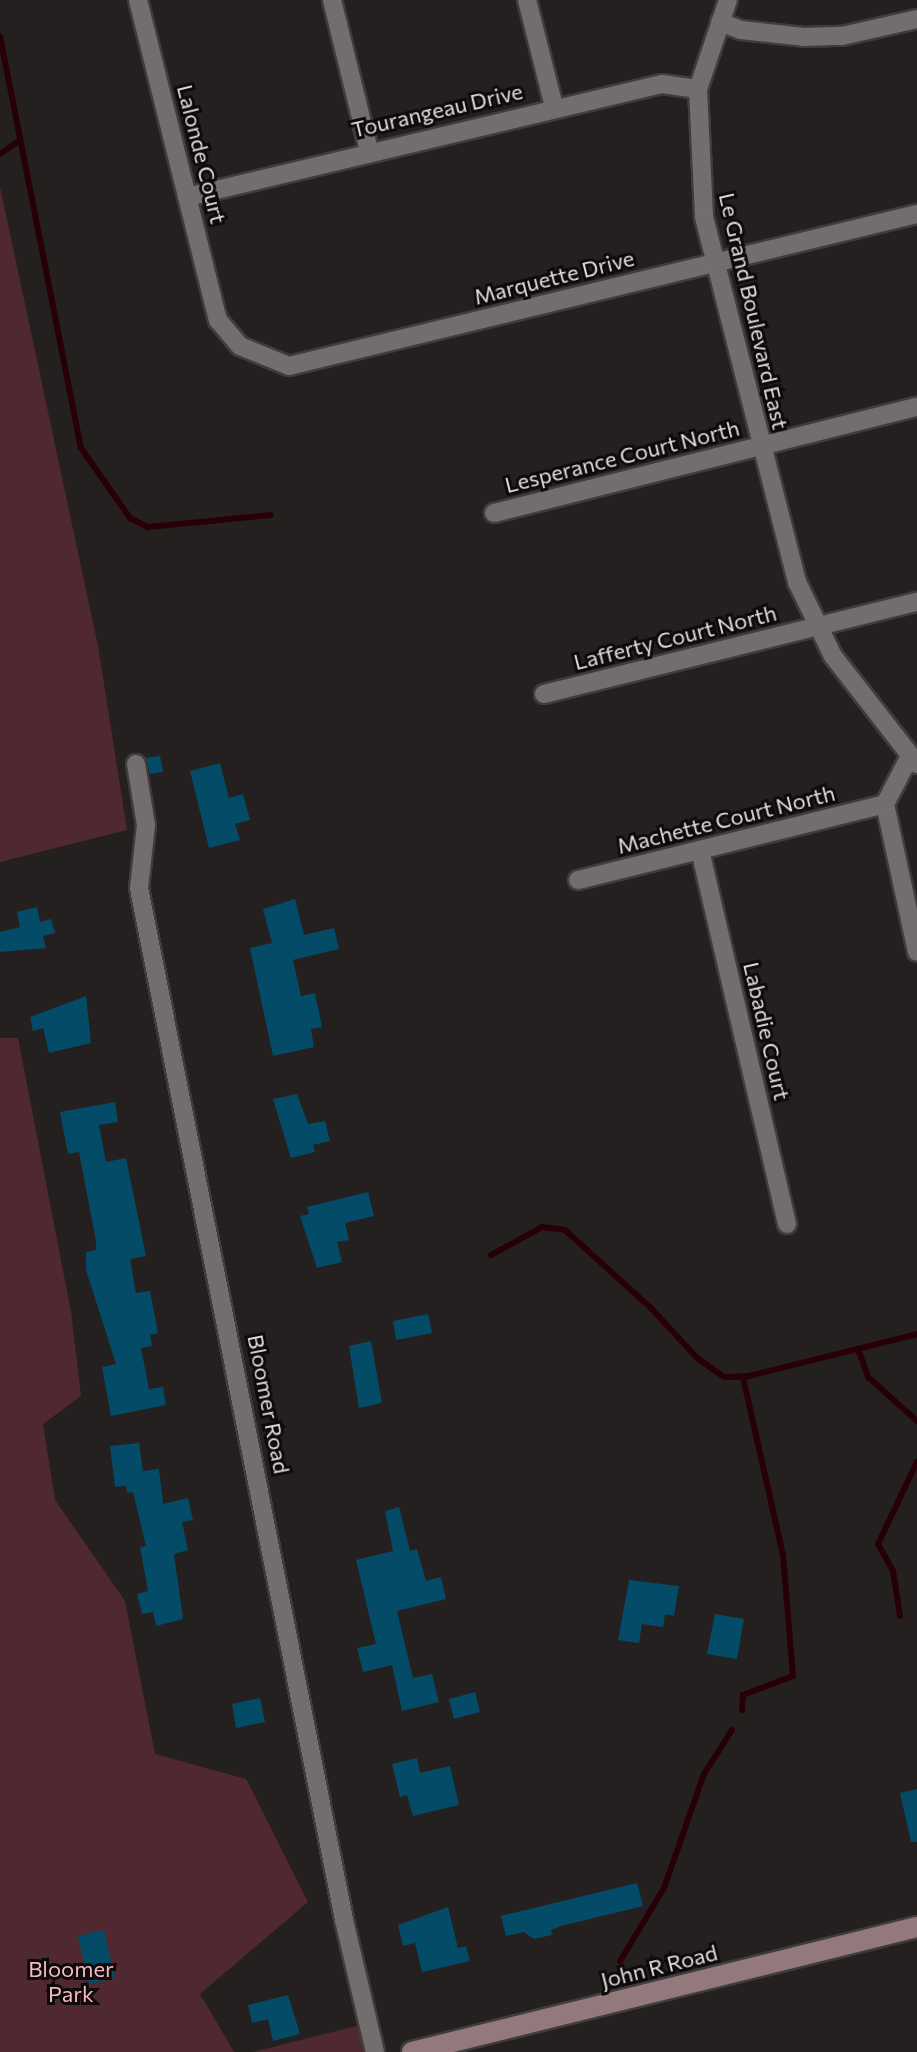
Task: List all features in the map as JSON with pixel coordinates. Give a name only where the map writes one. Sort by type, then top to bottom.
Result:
[{"type":"street","name":"Lalonde Court","points":[[138,0],[218,320]]},
{"type":"street","points":[[332,0],[369,151]]},
{"type":"street","points":[[527,0],[554,107]]},
{"type":"street","name":"Le Grand Boulevard East","points":[[728,0],[698,89],[700,184],[715,262],[782,533],[817,627],[861,698],[914,760]]},
{"type":"street","points":[[720,22],[741,30],[804,37],[842,36],[917,19]]},
{"type":"street","name":"Tourangeau Drive","points":[[187,197],[369,151],[662,84],[698,89]]},
{"type":"street","name":"Marquette Drive","points":[[218,320],[240,346],[289,366],[917,214]]},
{"type":"street","name":"Lesperance Court North","points":[[494,513],[917,407]]},
{"type":"street","name":"Lafferty Court North","points":[[544,694],[917,602]]},
{"type":"street","points":[[914,760],[885,804],[917,952]]},
{"type":"street","name":"Bloomer Road","points":[[136,764],[146,825],[139,888],[344,1920],[375,2052]]},
{"type":"street","name":"Machette Court North","points":[[578,880],[885,804]]},
{"type":"street","name":"Labadie Court","points":[[700,850],[787,1224]]},
{"type":"street","name":"John R Road","points":[[412,2052],[917,1927]]},
{"type":"green space","points":[[0,187],[98,646],[127,830],[0,862]]},
{"type":"green space","name":"Bloomer Park","points":[[0,1038],[18,1038],[71,1312],[81,1396],[43,1424],[55,1500],[125,1601],[155,1754],[246,1779],[308,1902],[200,1994],[234,2052],[0,2052]]},
{"type":"green space","points":[[365,2024],[372,2052],[253,2052]]},
{"type":"building","points":[[160,756],[163,772],[150,774],[146,758]]},
{"type":"building","points":[[220,763],[229,798],[243,794],[250,820],[235,824],[240,840],[209,848],[190,771]]},
{"type":"building","points":[[295,899],[304,935],[334,928],[339,949],[293,960],[301,996],[315,993],[322,1027],[311,1029],[314,1047],[273,1056],[250,948],[272,943],[263,909]]},
{"type":"building","points":[[37,907],[40,922],[51,919],[55,933],[43,936],[46,948],[0,952],[0,932],[20,927],[17,912]]},
{"type":"building","points":[[86,996],[91,1043],[49,1053],[43,1028],[33,1031],[30,1017]]},
{"type":"building","points":[[297,1094],[308,1124],[325,1121],[330,1141],[313,1145],[315,1152],[291,1158],[273,1099]]},
{"type":"building","points":[[115,1102],[118,1122],[99,1125],[106,1162],[126,1158],[146,1256],[130,1259],[136,1293],[150,1291],[158,1333],[150,1335],[152,1346],[141,1348],[149,1389],[163,1387],[166,1405],[111,1416],[102,1367],[116,1364],[86,1270],[86,1252],[96,1250],[96,1241],[79,1152],[68,1154],[60,1112]]},
{"type":"building","points":[[368,1192],[374,1216],[345,1223],[349,1240],[337,1242],[342,1262],[317,1268],[300,1216],[309,1214],[307,1207]]},
{"type":"building","points":[[428,1314],[432,1333],[396,1340],[393,1321]]},
{"type":"building","points":[[371,1341],[382,1403],[359,1408],[349,1346]]},
{"type":"building","points":[[139,1443],[143,1471],[159,1469],[163,1504],[188,1498],[193,1520],[182,1522],[188,1550],[174,1554],[183,1619],[156,1626],[153,1612],[142,1614],[137,1594],[148,1591],[140,1547],[146,1546],[133,1492],[127,1493],[126,1486],[115,1487],[110,1446]]},
{"type":"building","points":[[399,1507],[410,1551],[417,1549],[426,1581],[441,1577],[446,1599],[397,1611],[413,1678],[432,1674],[439,1702],[402,1711],[392,1665],[363,1672],[357,1648],[376,1644],[356,1560],[393,1551],[385,1511]]},
{"type":"building","points":[[629,1580],[679,1586],[674,1616],[665,1614],[663,1627],[642,1624],[639,1643],[618,1640]]},
{"type":"building","points":[[715,1614],[744,1619],[737,1659],[707,1654]]},
{"type":"building","points":[[475,1692],[480,1712],[454,1719],[449,1699]]},
{"type":"building","points":[[260,1698],[265,1722],[236,1728],[232,1704]]},
{"type":"building","points":[[417,1758],[420,1773],[450,1766],[459,1805],[413,1816],[407,1795],[400,1797],[392,1764]]},
{"type":"building","points":[[917,1789],[917,1842],[911,1842],[900,1793]]},
{"type":"building","points":[[637,1883],[643,1906],[561,1926],[551,1930],[552,1935],[534,1939],[524,1932],[506,1936],[501,1916]]},
{"type":"building","points":[[448,1907],[458,1948],[466,1946],[470,1961],[422,1972],[415,1943],[403,1946],[398,1925]]},
{"type":"building","points":[[104,1930],[115,1978],[89,1984],[78,1936]]},
{"type":"building","points":[[288,1995],[300,2034],[273,2041],[268,2019],[252,2023],[248,2005]]},
{"type":"waterway","points":[[0,36],[81,448],[130,518],[148,527],[270,515]]},
{"type":"waterway","points":[[0,154],[17,142]]},
{"type":"waterway","points":[[491,1255],[542,1227],[565,1230],[651,1308],[697,1358],[724,1377],[749,1376],[917,1334]]},
{"type":"waterway","points":[[858,1349],[868,1377],[917,1421]]},
{"type":"waterway","points":[[742,1710],[743,1695],[793,1676],[783,1555],[743,1377]]},
{"type":"waterway","points":[[900,1616],[893,1571],[878,1544],[917,1462]]},
{"type":"waterway","points":[[620,1961],[664,1888],[704,1774],[732,1730]]}]
